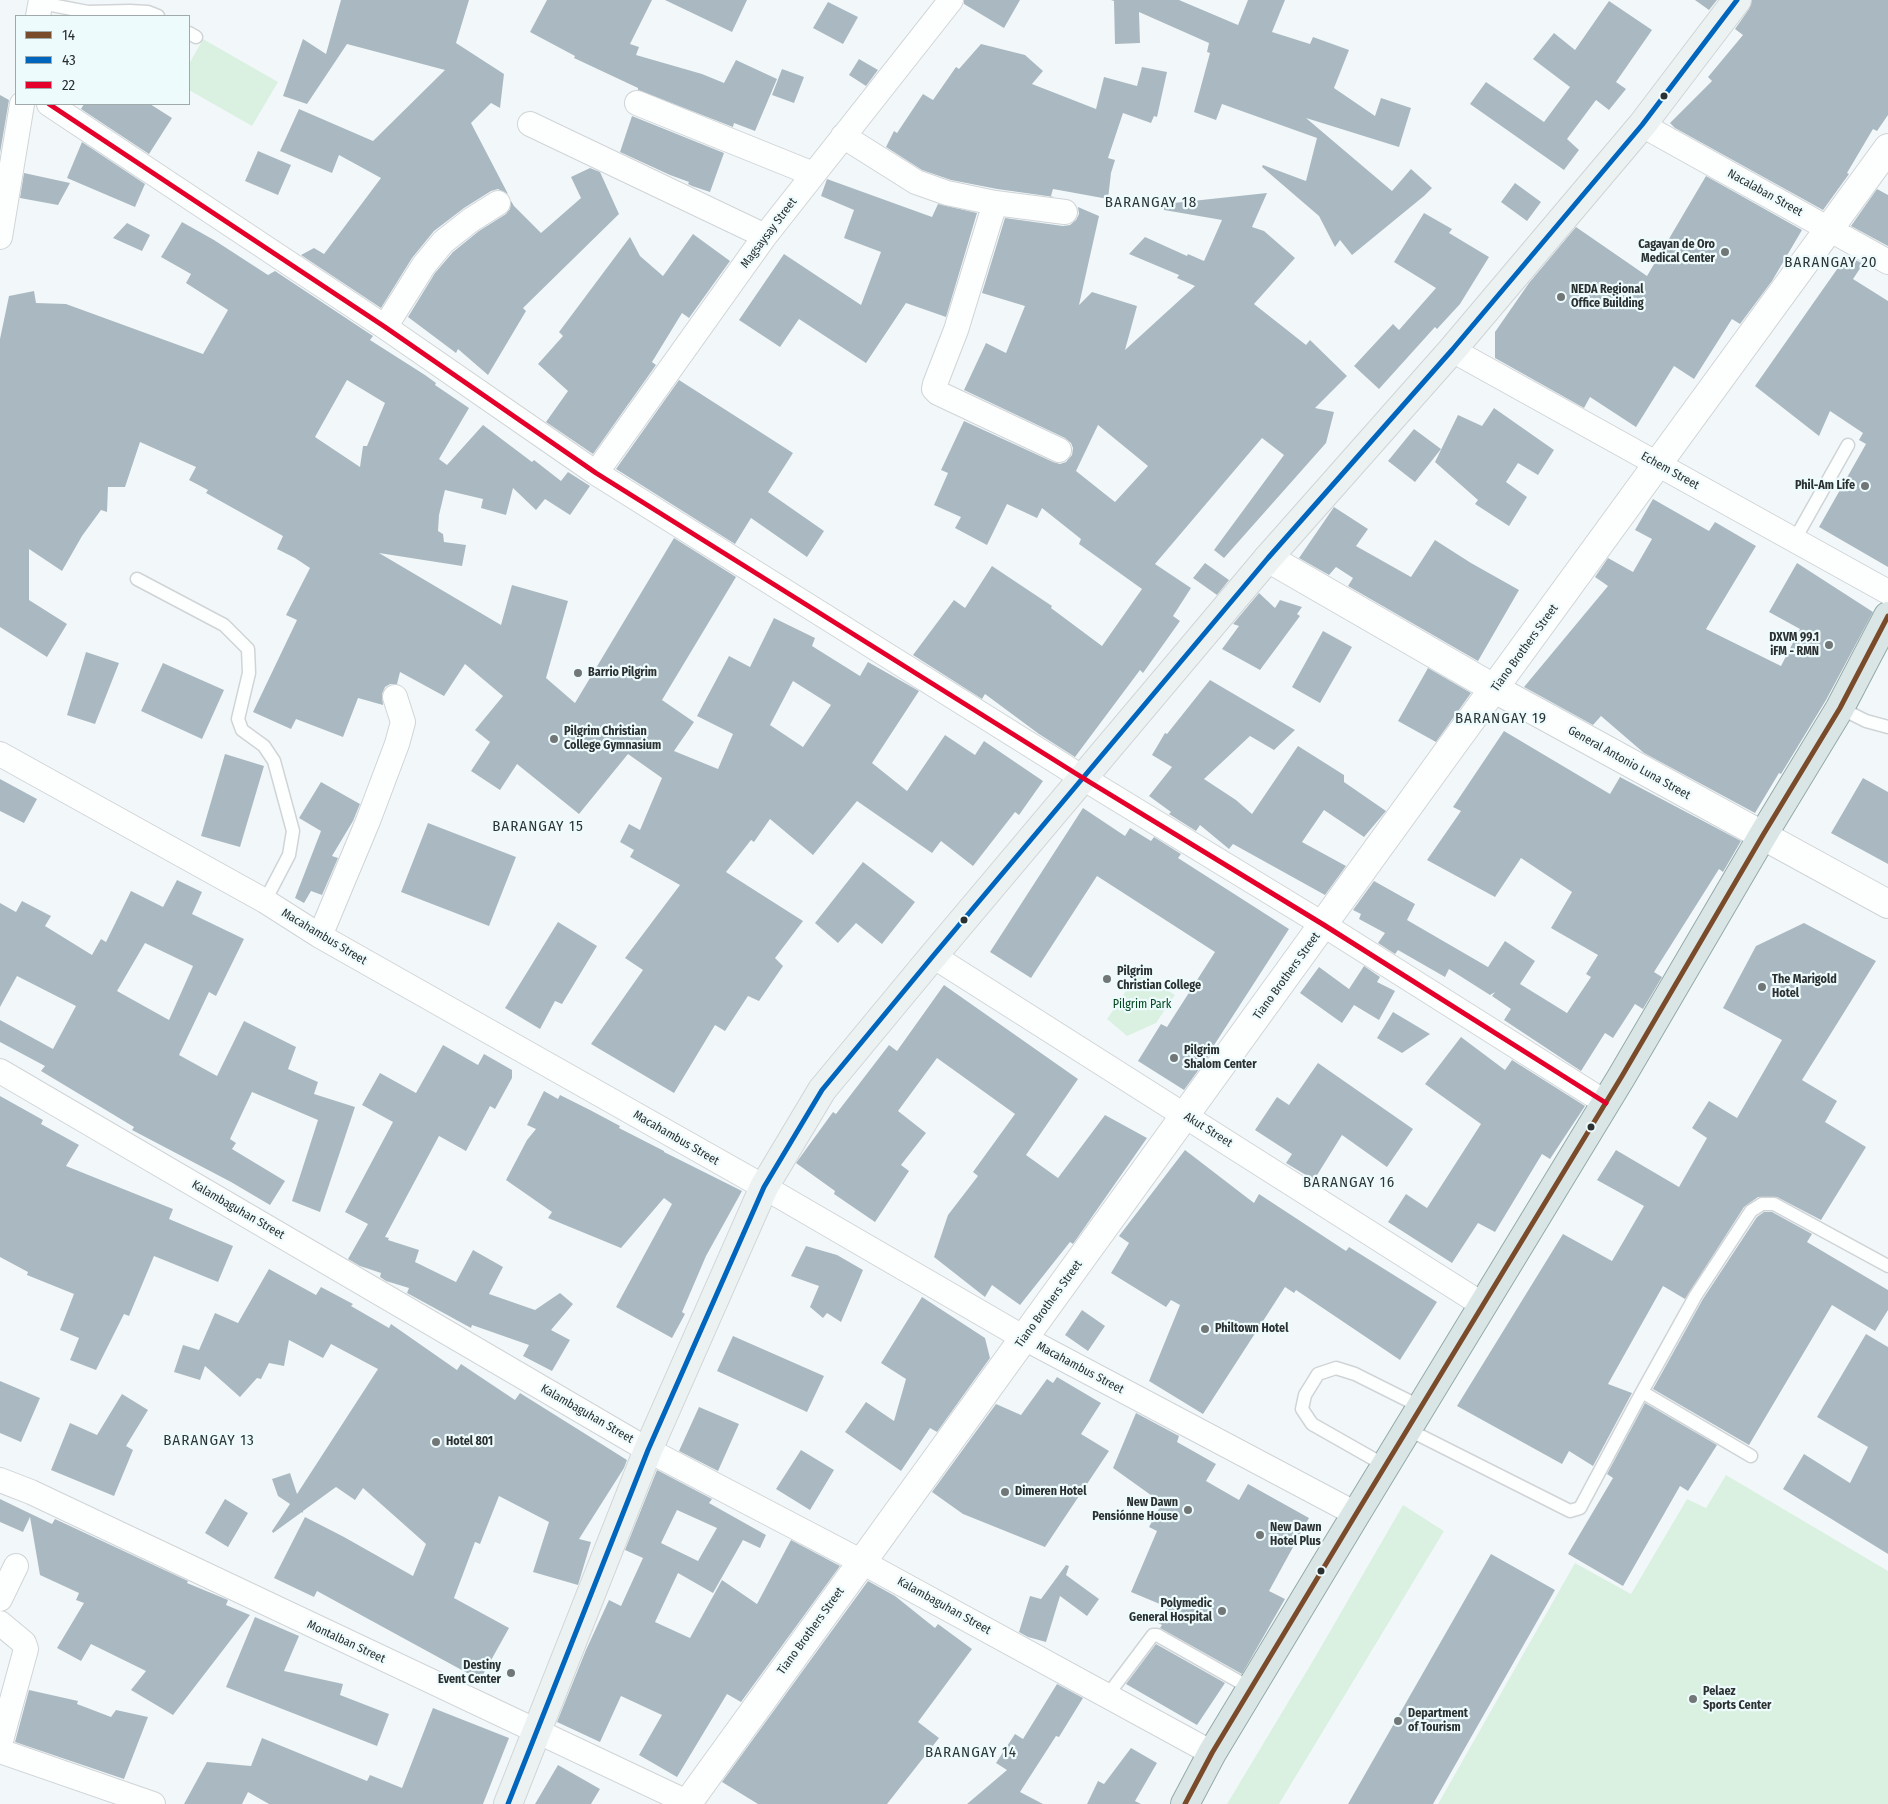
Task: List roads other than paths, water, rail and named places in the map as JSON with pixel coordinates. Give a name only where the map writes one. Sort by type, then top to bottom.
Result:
[{"type":"main road","points":[[508,1804],[648,1450],[764,1188],[822,1090],[1268,558],[1452,350],[1642,125],[1737,0]]},
{"type":"main road","points":[[1185,1804],[1212,1753],[1606,1103],[1763,835],[1840,708],[1888,616]]},
{"type":"street","name":"Magsaysay Street","points":[[596,473],[765,236],[951,0]]},
{"type":"street","points":[[637,104],[813,174]]},
{"type":"street","points":[[0,237],[22,105]]},
{"type":"street","points":[[51,105],[385,327],[596,473],[1084,778],[1324,925],[1606,1103]]},
{"type":"street","points":[[530,124],[765,236]]},
{"type":"street","name":"Nacalaban Street","points":[[1642,125],[1888,262]]},
{"type":"street","points":[[843,136],[916,182],[947,193],[995,203],[1065,212]]},
{"type":"street","name":"Tiano Brothers Street","points":[[688,1803],[1888,148]]},
{"type":"street","points":[[385,327],[424,265],[443,242],[470,220],[498,203]]},
{"type":"street","points":[[995,203],[956,330],[934,389],[955,402],[1059,450]]},
{"type":"street","name":"Echem Street","points":[[1452,350],[1888,592]]},
{"type":"street","name":"General Antonio Luna Street","points":[[1268,558],[1495,689],[1888,904]]},
{"type":"street","points":[[320,936],[362,837],[397,744],[403,722],[395,698]]},
{"type":"street","name":"Macahambus Street","points":[[0,754],[265,901],[320,936],[1024,1338],[1356,1514]]},
{"type":"street","name":"Akut Street","points":[[933,956],[1483,1305]]},
{"type":"street","name":"Kalambaguhan Street","points":[[0,1071],[648,1450],[862,1562],[1212,1753]]},
{"type":"street","name":"Montalban Street","points":[[0,1480],[40,1497],[688,1803]]},
{"type":"street","points":[[0,1599],[16,1566]]},
{"type":"street","points":[[0,1623],[24,1643],[26,1649],[0,1744]]},
{"type":"street","points":[[0,1751],[153,1804]]},
{"type":"lane","points":[[40,6],[88,12],[148,12],[156,15]]},
{"type":"lane","points":[[1795,539],[1848,445]]},
{"type":"lane","points":[[136,579],[224,625],[248,649],[249,673],[238,719],[242,730],[264,746],[274,761],[293,831],[289,855],[265,901]]},
{"type":"lane","points":[[1840,708],[1866,721],[1888,728]]},
{"type":"lane","points":[[1386,1466],[1312,1424],[1302,1409],[1305,1394],[1318,1374],[1336,1368],[1355,1374],[1414,1418],[1570,1511],[1580,1508],[1696,1295],[1752,1211],[1762,1204],[1774,1204],[1888,1266]]},
{"type":"lane","points":[[1642,1392],[1751,1456]]},
{"type":"lane","points":[[1107,1696],[1153,1635],[1157,1635],[1252,1689]]},
{"type":"place","name":"Cagayan de Oro Medical Center","points":[[1725,252]]},
{"type":"place","name":"NEDA Regional Office Building","points":[[1561,297]]},
{"type":"place","name":"Phil-Am Life","points":[[1865,486]]},
{"type":"place","name":"DXVM 99.1 iFM - RMN","points":[[1829,645]]},
{"type":"place","name":"Barrio Pilgrim","points":[[578,673]]},
{"type":"place","name":"Pilgrim Christian College Gymnasium","points":[[554,739]]},
{"type":"place","name":"Pilgrim Christian College","points":[[1107,979]]},
{"type":"place","name":"The Marigold Hotel","points":[[1762,987]]},
{"type":"place","name":"Pilgrim Shalom Center","points":[[1174,1058]]},
{"type":"place","name":"Philtown Hotel","points":[[1205,1329]]},
{"type":"place","name":"Hotel 801","points":[[436,1442]]},
{"type":"place","name":"Dimeren Hotel","points":[[1005,1492]]},
{"type":"place","name":"New Dawn Pensiónne House","points":[[1188,1510]]},
{"type":"place","name":"New Dawn Hotel Plus","points":[[1260,1535]]},
{"type":"place","name":"Polymedic General Hospital","points":[[1222,1611]]},
{"type":"place","name":"Destiny Event Center","points":[[511,1673]]},
{"type":"place","name":"Pelaez Sports Center","points":[[1693,1699]]},
{"type":"place","name":"Department of Tourism","points":[[1398,1721]]},
{"type":"district","name":"BARANGAY 18","points":[[1151,203]]},
{"type":"district","name":"BARANGAY 20","points":[[1831,263]]},
{"type":"district","name":"BARANGAY 19","points":[[1501,719]]},
{"type":"district","name":"BARANGAY 15","points":[[538,827]]},
{"type":"district","name":"BARANGAY 16","points":[[1349,1183]]},
{"type":"district","name":"BARANGAY 13","points":[[209,1441]]},
{"type":"district","name":"BARANGAY 14","points":[[971,1753]]},
{"type":"park label","name":"Pilgrim Park","points":[[1142,1005]]}]
